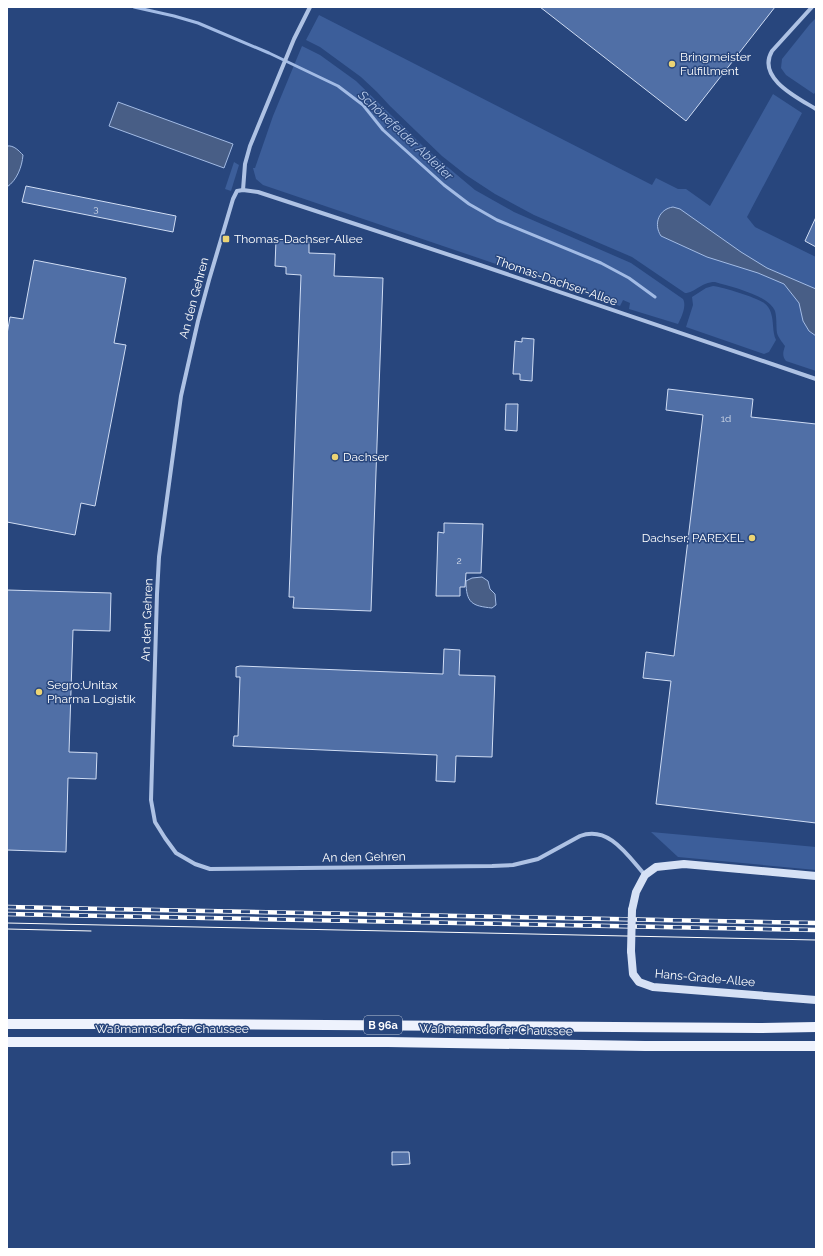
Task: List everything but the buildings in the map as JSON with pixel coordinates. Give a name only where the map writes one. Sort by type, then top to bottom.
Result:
[{"type":"main road","name":"Waßmannsdorfer Chaussee","points":[[7,1024],[736,1028],[816,1027]]},
{"type":"main road","name":"Waßmannsdorfer Chaussee","points":[[7,1042],[388,1042],[645,1046],[816,1046]]},
{"type":"street","points":[[243,190],[245,164],[250,146],[291,44],[310,7]]},
{"type":"street","points":[[812,7],[772,51],[768,62],[770,73],[773,78],[816,109]]},
{"type":"street","name":"Thomas-Dachser-Allee","points":[[243,190],[258,192],[465,260],[816,379]]},
{"type":"street","name":"An den Gehren","points":[[243,190],[237,191],[232,199],[198,321],[181,396],[159,557],[151,800],[155,822],[161,833],[176,853],[195,864],[210,869],[513,865],[538,859],[580,836],[587,833],[593,833],[603,835],[613,840],[645,875]]},
{"type":"street","points":[[645,875],[656,867],[684,864],[816,876]]},
{"type":"street","name":"Hans-Grade-Allee","points":[[645,875],[636,892],[632,910],[631,951],[633,974],[639,982],[653,987],[816,1000]]},
{"type":"shaded area","points":[[319,15],[652,185],[656,178],[678,189],[686,189],[710,206],[773,94],[802,113],[747,217],[755,227],[816,257],[816,371],[786,361],[783,354],[785,346],[777,333],[775,311],[771,305],[758,296],[715,282],[710,282],[689,293],[685,293],[632,257],[534,215],[495,194],[466,175],[442,156],[361,77],[320,47],[306,40]]},
{"type":"shaded area","points":[[816,18],[816,91],[814,94],[786,75],[781,68],[782,59]]},
{"type":"shaded area","points":[[302,46],[320,55],[356,81],[426,149],[475,190],[514,212],[631,263],[683,299],[684,308],[678,324],[629,309],[630,303],[623,300],[620,306],[263,185],[256,179],[253,168],[255,168],[273,116]]},
{"type":"shaded area","points":[[118,102],[233,144],[224,168],[109,126]]},
{"type":"shaded area","points":[[7,146],[14,147],[23,155],[14,181],[7,187]]},
{"type":"shaded area","points":[[234,162],[239,165],[231,191],[225,189]]},
{"type":"shaded area","points":[[673,207],[680,209],[741,252],[767,268],[816,289],[816,336],[809,331],[803,321],[799,303],[784,284],[758,273],[707,257],[661,236],[658,227],[659,218],[664,211]]},
{"type":"shaded area","points":[[713,286],[747,295],[767,306],[772,316],[776,340],[769,352],[764,354],[686,327],[693,305],[692,297],[706,288]]},
{"type":"shaded area","points":[[482,577],[488,581],[490,589],[495,594],[496,605],[492,608],[475,604],[469,599],[467,594],[466,581],[472,578]]},
{"type":"shaded area","points":[[651,832],[816,847],[816,870],[678,857]]},
{"type":"waterway","name":"Schönefelder Ableiter","points":[[134,7],[198,23],[269,53],[338,86],[363,105],[383,130],[444,185],[469,204],[497,220],[601,263],[629,278],[655,297]]},
{"type":"tram line","points":[[7,923],[816,940]]},
{"type":"tram line","points":[[7,929],[91,931]]},
{"type":"railway","points":[[7,907],[816,923]]},
{"type":"railway","points":[[7,914],[816,930]]},
{"type":"place","name":"Bringmeister Fulfillment","points":[[672,64]]},
{"type":"place","name":"Thomas-Dachser-Allee","points":[[226,239]]},
{"type":"place","name":"Dachser","points":[[335,457]]},
{"type":"place","name":"Dachser, PAREXEL","points":[[752,538]]},
{"type":"place","name":"Segro;Unitax Pharma Logistik","points":[[39,692]]}]
